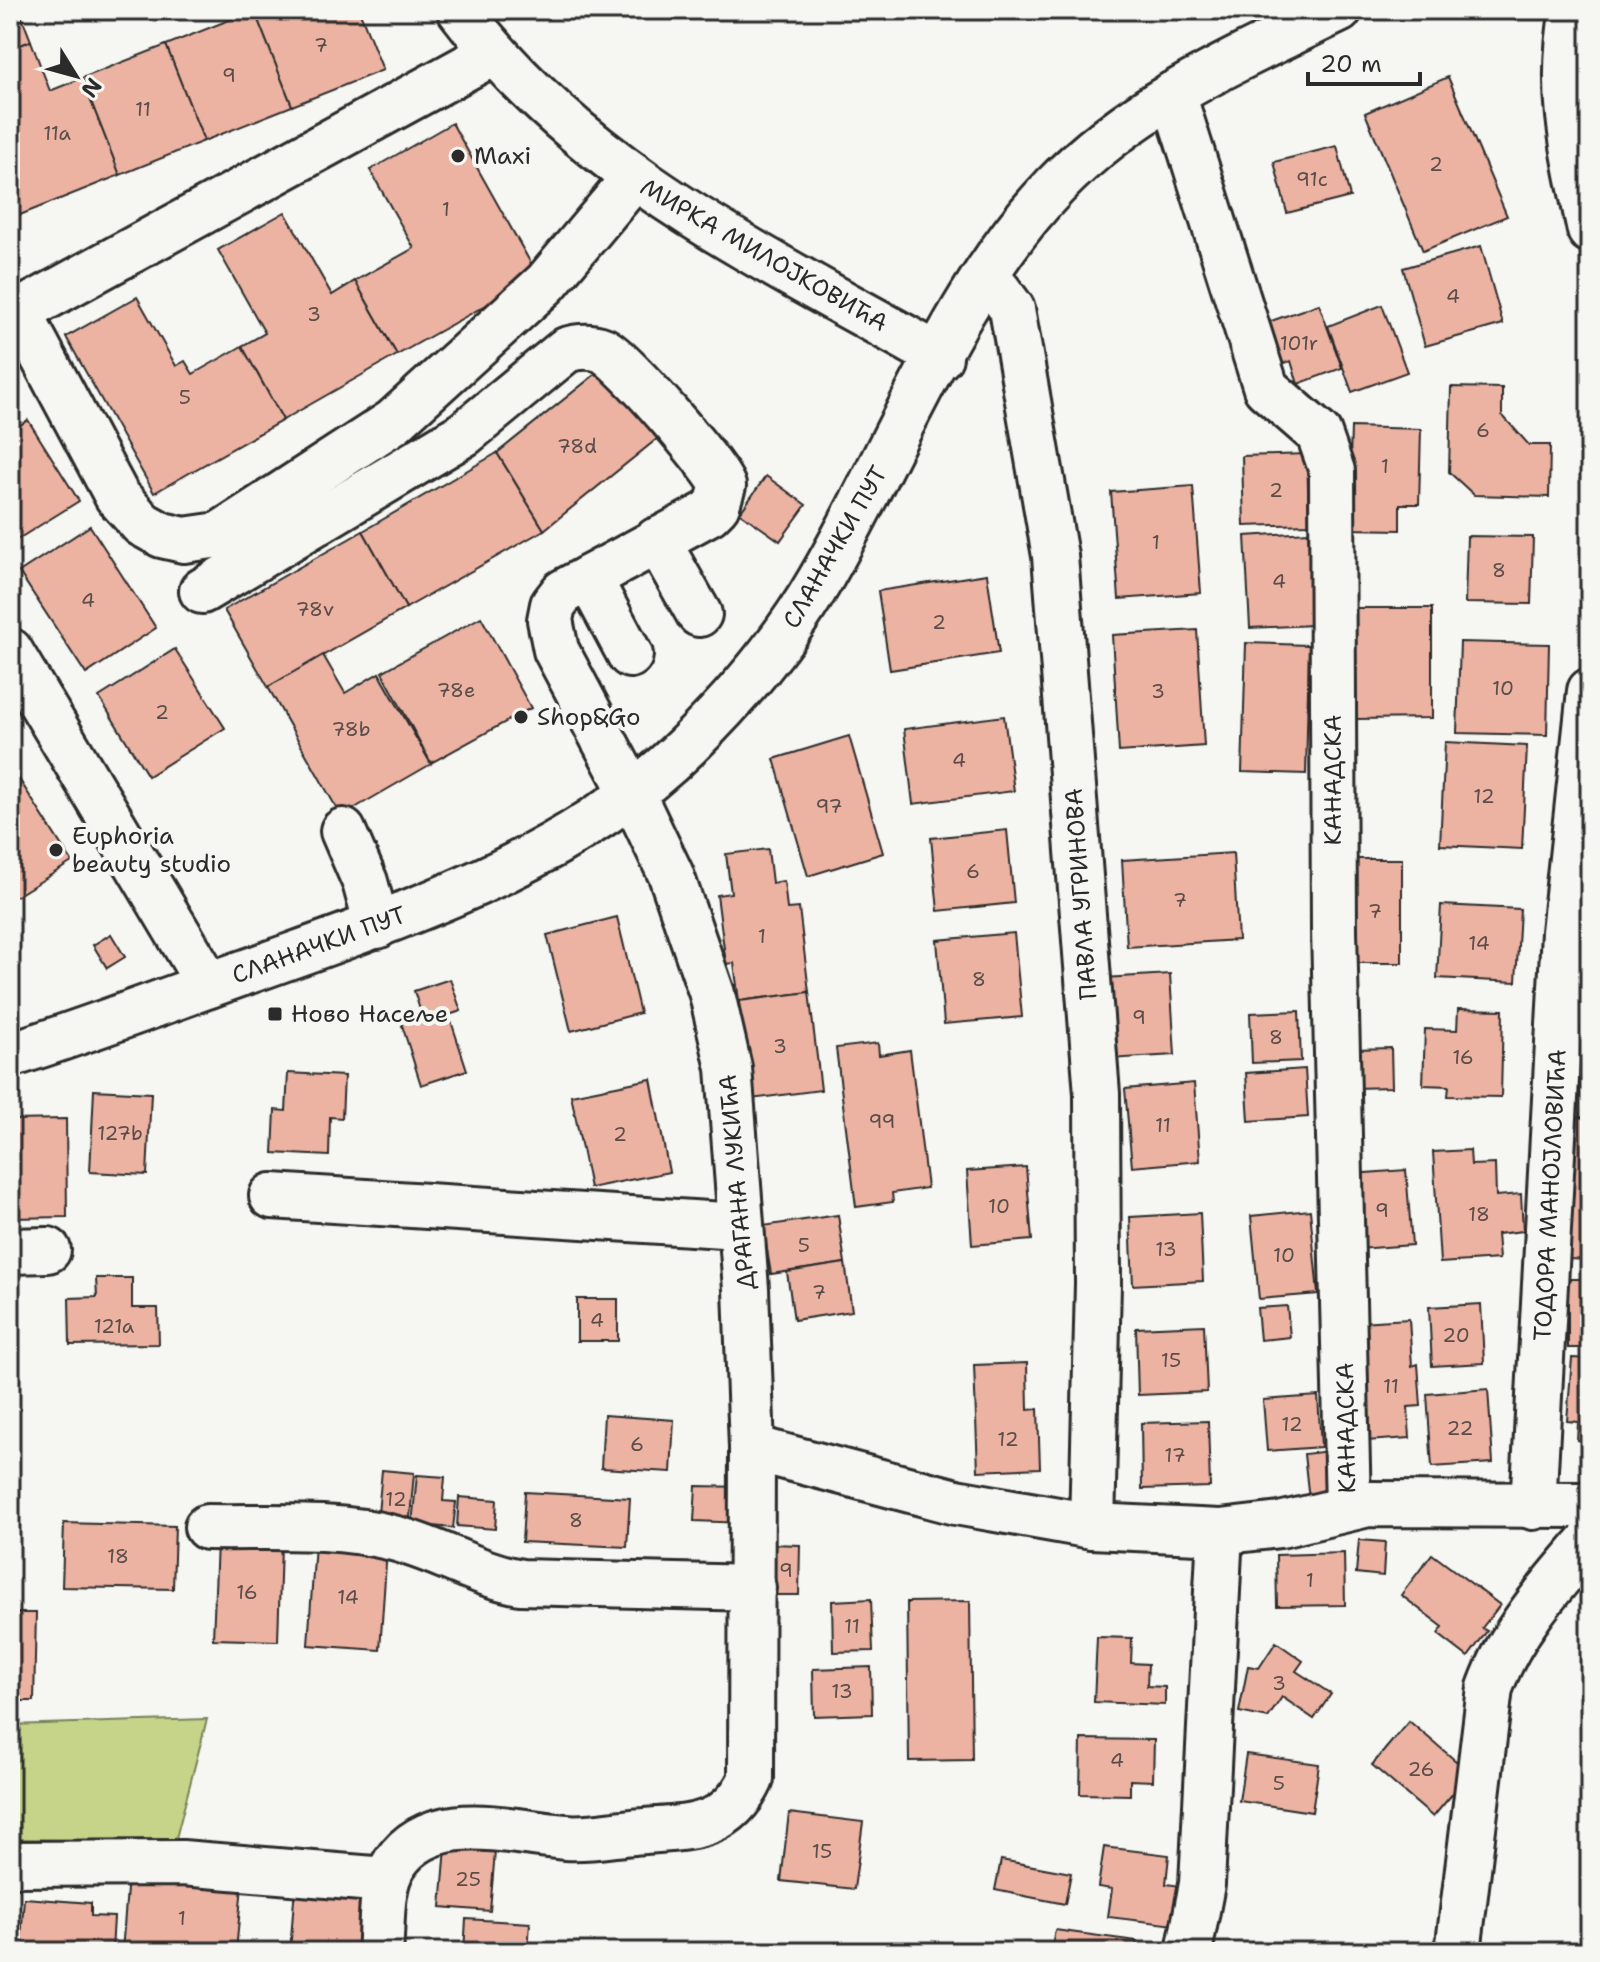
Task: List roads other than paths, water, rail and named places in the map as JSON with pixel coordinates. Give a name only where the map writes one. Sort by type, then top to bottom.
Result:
[{"type":"street","name":"МИРКА МИЛОЈКОВИЋА","points":[[460,10],[493,53],[563,122],[633,179],[682,211],[940,357]]},
{"type":"street","name":"СЛАНАЧКИ ПУТ","points":[[10,1055],[377,926],[450,897],[500,873],[632,793],[685,749],[732,700],[795,619],[843,540],[983,279],[1056,185],[1105,143],[1173,94],[1226,62],[1339,10]]},
{"type":"street","points":[[1573,10],[1564,72],[1574,153],[1590,230]]},
{"type":"street","points":[[493,53],[15,303],[117,496],[142,524],[162,535],[184,540],[219,535],[393,422],[546,283],[633,179]]},
{"type":"street","name":"КАНАДСКА","points":[[1173,94],[1266,388],[1319,434],[1332,471],[1334,930],[1348,1507]]},
{"type":"street","name":"ПАВЛА УГРИНОВА","points":[[983,279],[998,290],[1012,309],[1055,556],[1097,1094],[1098,1284],[1092,1526]]},
{"type":"street","name":"ДРАГАНА ЛУКИЋА","points":[[202,591],[404,473],[464,434],[566,350],[581,346],[606,352],[707,458],[723,486],[717,505],[709,513],[563,592],[553,605],[551,636],[671,875],[712,994],[729,1068],[746,1289],[752,1448],[751,1779],[741,1800],[722,1815],[697,1827],[570,1838],[484,1827],[442,1829],[412,1844],[386,1880]]},
{"type":"street","points":[[657,540],[699,614]]},
{"type":"street","points":[[589,578],[630,655]]},
{"type":"street","points":[[10,651],[209,985]]},
{"type":"street","name":"ТОДОРА МАНОЈЛОВИЋА","points":[[1533,1507],[1564,932],[1590,691]]},
{"type":"street","points":[[343,831],[365,882],[377,926]]},
{"type":"street","points":[[272,1196],[739,1226]]},
{"type":"street","points":[[752,1448],[956,1502],[1092,1526],[1220,1532],[1280,1525],[1368,1504],[1590,1505]]},
{"type":"street","points":[[207,1527],[361,1531],[424,1547],[484,1574],[521,1582],[753,1588]]},
{"type":"street","points":[[1189,1952],[1202,1884],[1220,1532]]},
{"type":"street","points":[[1458,1952],[1490,1688],[1501,1657],[1555,1581],[1590,1541]]},
{"type":"street","points":[[10,1864],[182,1863],[386,1880],[380,1952]]},
{"type":"place","name":"Maxi","points":[[458,156]]},
{"type":"place","name":"Shop&Go","points":[[521,717]]},
{"type":"place","name":"Euphoria beauty studio","points":[[56,850]]},
{"type":"place","name":"Ново Насеље","points":[[275,1014]]}]
